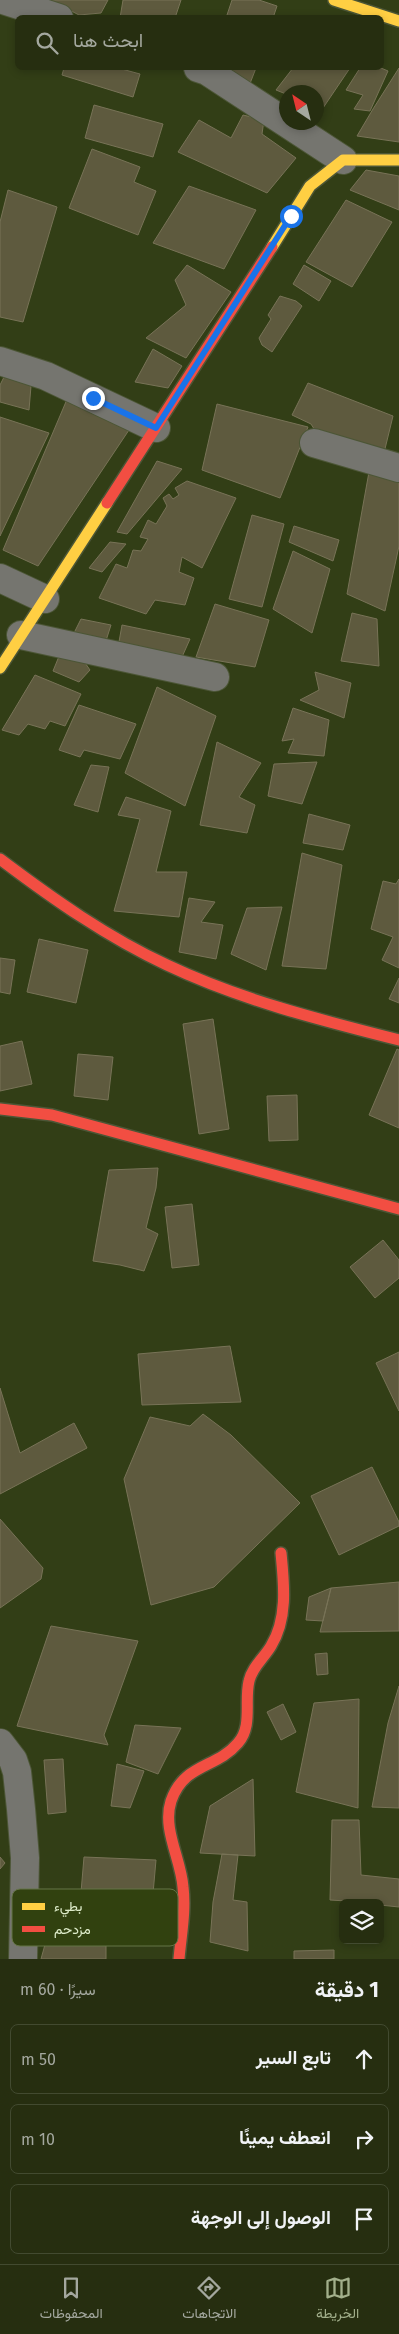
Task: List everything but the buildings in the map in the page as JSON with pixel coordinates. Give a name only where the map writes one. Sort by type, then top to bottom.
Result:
[{"type":"street","points":[[3,0],[50,15]]},
{"type":"street","points":[[334,0],[380,15]]},
{"type":"street","points":[[384,16],[399,21]]},
{"type":"street","points":[[204,70],[343,160],[399,160]]},
{"type":"street","points":[[0,668],[310,186],[343,160]]},
{"type":"street","points":[[0,361],[46,376],[156,428]]},
{"type":"street","points":[[314,443],[399,468]]},
{"type":"street","points":[[0,578],[45,599]]},
{"type":"street","points":[[22,635],[215,677]]},
{"type":"street","points":[[0,859],[79,916],[189,976],[282,1008],[399,1040]]},
{"type":"street","points":[[0,1109],[52,1115],[399,1209]]},
{"type":"street","points":[[179,1959],[184,1898],[179,1862],[170,1835],[169,1809],[175,1792],[186,1775],[199,1766],[226,1754],[245,1736],[249,1680],[273,1643],[279,1629],[284,1582],[281,1553]]},
{"type":"street","points":[[0,1743],[12,1760],[17,1772],[25,1858],[24,1889]]},
{"type":"street","points":[[23,1946],[23,1959]]},
{"type":"traffic: slow","points":[[334,0],[380,15]]},
{"type":"traffic: slow","points":[[384,16],[399,21]]},
{"type":"traffic: slow","points":[[272,247],[310,186],[343,160],[399,160]]},
{"type":"traffic: slow","points":[[0,668],[107,503]]},
{"type":"traffic: jam","points":[[107,503],[272,247]]},
{"type":"traffic: jam","points":[[0,859],[40,889],[102,930],[167,965],[252,999],[310,1017],[399,1040]]},
{"type":"traffic: jam","points":[[0,1109],[52,1115],[399,1209]]},
{"type":"traffic: jam","points":[[179,1959],[184,1896],[182,1876],[170,1833],[169,1812],[171,1801],[184,1780],[192,1773],[220,1758],[238,1743],[243,1736],[247,1721],[249,1681],[255,1667],[271,1646],[280,1624],[284,1601],[281,1553]]},
{"type":"route","points":[[93,398],[156,428],[291,216]]}]
